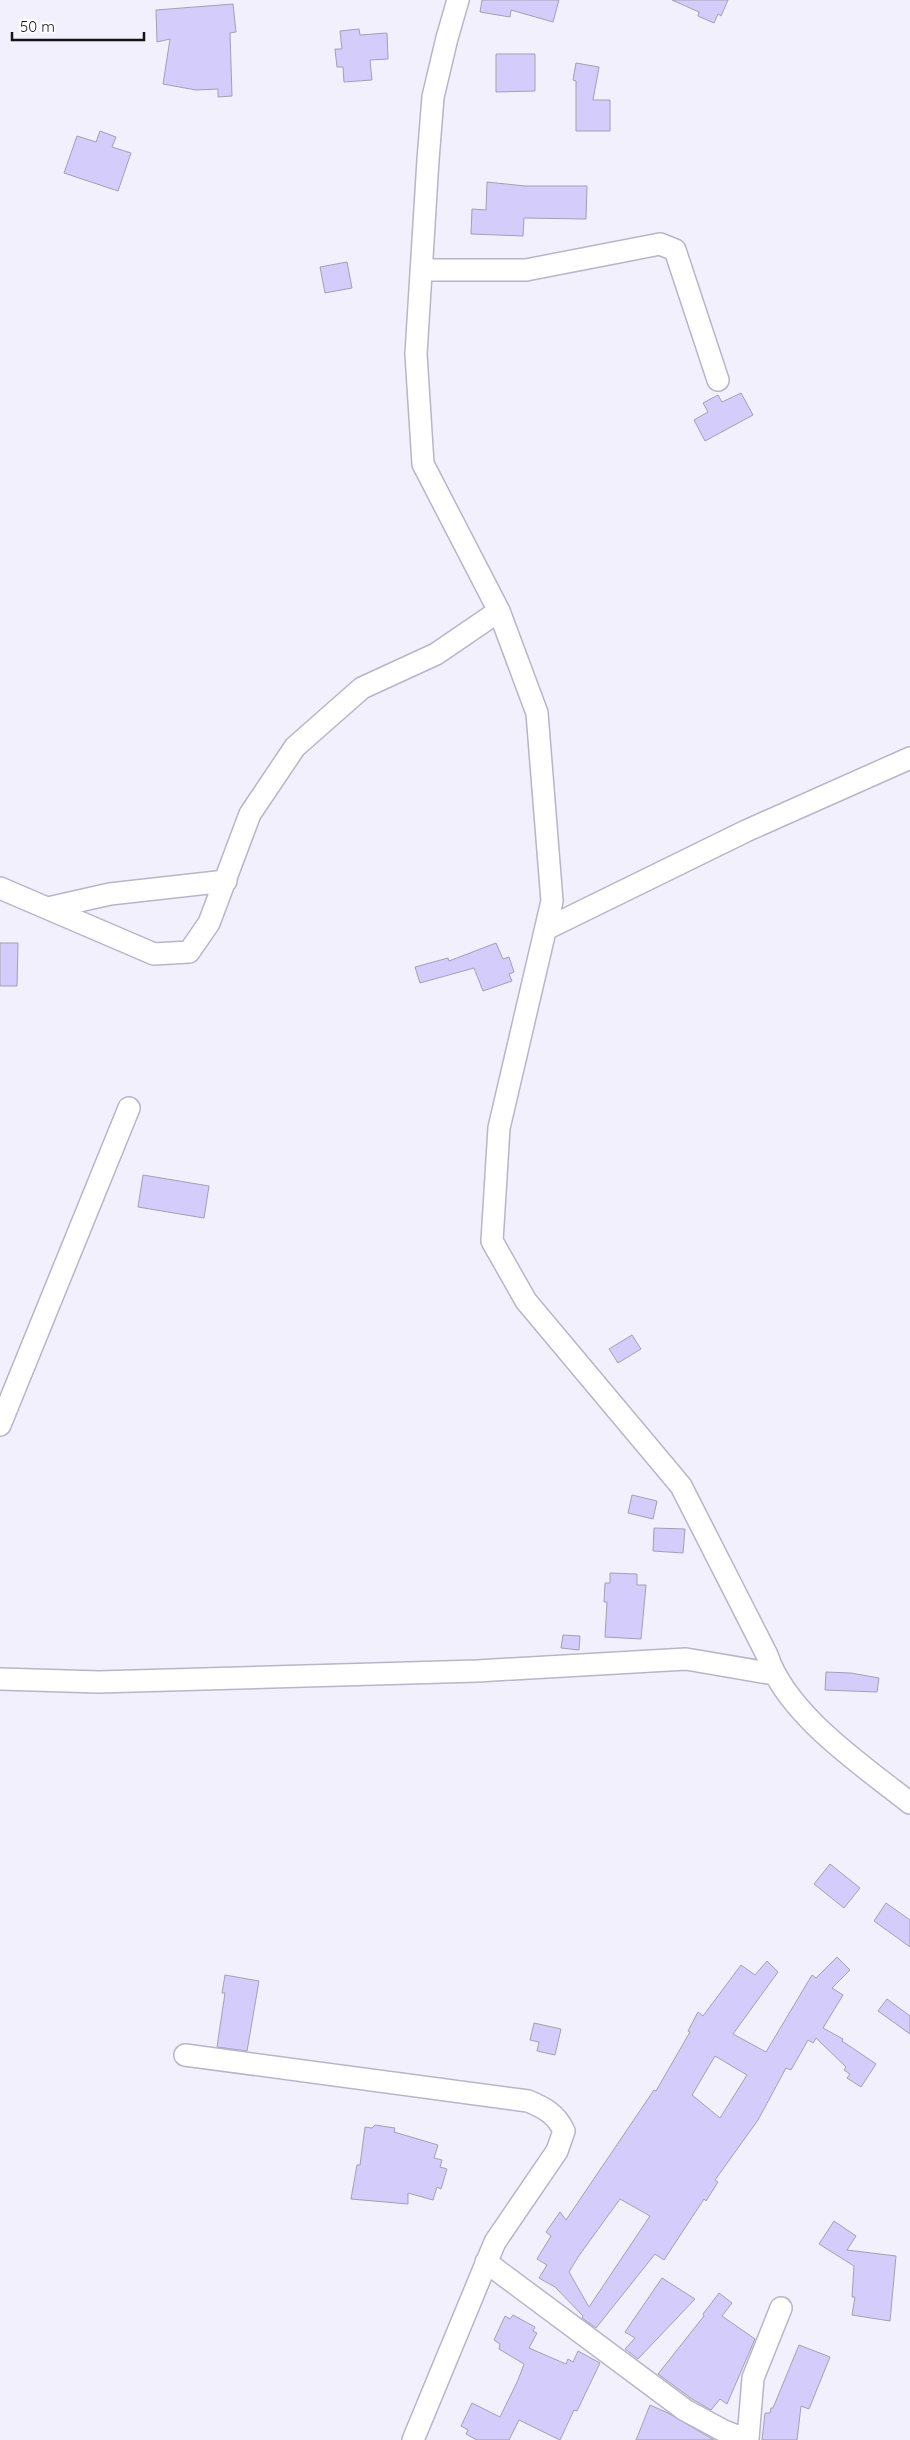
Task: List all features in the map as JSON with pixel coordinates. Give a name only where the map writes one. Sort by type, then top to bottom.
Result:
[{"type":"street","points":[[458,0],[447,38],[434,97],[416,354],[423,464],[499,611],[537,712],[552,901],[499,1128],[492,1241],[526,1301],[682,1486],[768,1655],[774,1674],[823,1735],[910,1803]]},
{"type":"street","points":[[421,270],[526,270],[638,250],[660,244],[675,250],[718,380]]},
{"type":"street","points":[[0,888],[154,954],[189,952],[209,923],[250,814],[295,747],[362,688],[436,654],[499,611]]},
{"type":"street","points":[[546,929],[746,831],[910,758]]},
{"type":"street","points":[[48,908],[110,894],[178,888],[226,881]]},
{"type":"street","points":[[0,1425],[129,1108]]},
{"type":"street","points":[[0,1679],[99,1682],[477,1671],[686,1659],[774,1674]]},
{"type":"street","points":[[185,2054],[528,2101],[547,2109],[559,2120],[564,2131],[557,2151],[495,2242],[413,2440]]},
{"type":"street","points":[[486,2262],[685,2410],[724,2431],[748,2440],[754,2378],[781,2308]]},
{"type":"building","points":[[482,0],[559,0],[553,22],[511,10],[510,17],[480,12]]},
{"type":"building","points":[[672,0],[728,0],[721,16],[718,14],[714,23],[698,16],[699,12]]},
{"type":"building","points":[[233,4],[236,32],[230,33],[232,96],[218,97],[218,89],[196,90],[163,84],[170,39],[157,42],[156,10]]},
{"type":"building","points":[[359,29],[360,35],[387,33],[388,59],[370,60],[372,80],[344,82],[343,67],[337,67],[335,49],[342,49],[340,31]]},
{"type":"building","points":[[496,54],[535,54],[535,91],[496,92]]},
{"type":"building","points":[[576,63],[599,67],[593,100],[610,100],[610,131],[576,131],[576,81],[573,80]]},
{"type":"building","points":[[100,131],[116,137],[112,147],[131,153],[118,191],[64,173],[77,136],[96,142]]},
{"type":"building","points":[[487,182],[525,186],[587,186],[586,219],[524,218],[523,236],[471,234],[472,209],[486,210]]},
{"type":"building","points":[[347,262],[352,288],[325,293],[320,267]]},
{"type":"building","points":[[741,393],[753,415],[705,441],[694,420],[708,412],[703,403],[718,395],[722,402]]},
{"type":"building","points":[[0,943],[18,943],[17,986],[0,986]]},
{"type":"building","points":[[496,943],[503,959],[509,957],[514,972],[509,974],[512,981],[483,991],[474,968],[420,983],[415,967],[448,958],[449,961]]},
{"type":"building","points":[[143,1175],[209,1186],[204,1218],[138,1207]]},
{"type":"building","points":[[632,1335],[641,1349],[618,1363],[609,1349]]},
{"type":"building","points":[[632,1495],[657,1501],[653,1519],[628,1513]]},
{"type":"building","points":[[654,1528],[685,1529],[683,1553],[653,1551]]},
{"type":"building","points":[[610,1573],[637,1574],[637,1585],[646,1585],[641,1639],[605,1637],[607,1602],[604,1602],[605,1583],[610,1583]]},
{"type":"building","points":[[563,1635],[580,1636],[579,1650],[561,1648]]},
{"type":"building","points":[[826,1672],[851,1673],[879,1678],[877,1692],[825,1690]]},
{"type":"building","points":[[830,1864],[860,1888],[844,1908],[814,1884]]},
{"type":"building","points":[[886,1903],[910,1920],[910,1947],[874,1921]]},
{"type":"building","points":[[837,1957],[850,1970],[832,1988],[843,1995],[823,2028],[843,2039],[842,2041],[876,2064],[861,2087],[847,2078],[850,2074],[844,2070],[846,2067],[816,2038],[813,2043],[808,2040],[791,2070],[786,2068],[758,2120],[715,2180],[718,2182],[706,2201],[704,2199],[664,2260],[655,2254],[596,2328],[582,2318],[583,2316],[555,2287],[539,2278],[547,2265],[537,2259],[551,2236],[546,2232],[560,2212],[566,2220],[654,2090],[656,2091],[690,2032],[688,2031],[698,2012],[703,2016],[741,1965],[755,1975],[767,1961],[778,1972],[733,2034],[766,2052],[812,1975],[816,1978]],"holes":[[[715,2056],[747,2075],[720,2118],[692,2095]],[[620,2199],[650,2216],[589,2307],[569,2272]]]},
{"type":"building","points":[[225,1975],[259,1981],[247,2051],[217,2047],[225,1993],[222,1993]]},
{"type":"building","points":[[887,1999],[910,2016],[910,2034],[878,2011]]},
{"type":"building","points":[[534,2023],[561,2029],[555,2055],[537,2051],[539,2042],[530,2040]]},
{"type":"building","points":[[375,2125],[395,2128],[394,2132],[438,2145],[434,2158],[442,2160],[440,2167],[447,2169],[441,2189],[437,2187],[433,2200],[408,2193],[408,2204],[351,2199],[357,2165],[360,2165],[365,2127],[372,2128]]},
{"type":"building","points":[[834,2221],[856,2236],[847,2250],[896,2256],[890,2321],[852,2315],[855,2297],[852,2297],[854,2266],[819,2244]]},
{"type":"building","points":[[662,2278],[695,2299],[638,2359],[625,2349],[635,2338],[625,2332]]},
{"type":"building","points":[[719,2293],[732,2303],[722,2316],[755,2339],[727,2404],[720,2399],[711,2410],[692,2399],[658,2374],[704,2316],[703,2314]]},
{"type":"building","points":[[513,2315],[535,2327],[533,2331],[537,2333],[529,2348],[566,2364],[568,2359],[573,2362],[578,2351],[600,2363],[577,2411],[574,2410],[560,2440],[519,2420],[509,2440],[477,2440],[466,2434],[468,2430],[461,2426],[472,2403],[500,2417],[518,2380],[524,2364],[499,2349],[500,2344],[494,2340],[505,2316],[510,2319]]},
{"type":"building","points":[[799,2345],[830,2357],[809,2409],[801,2406],[797,2440],[762,2440],[765,2413],[770,2413],[771,2408],[773,2408]]},
{"type":"building","points":[[650,2405],[668,2413],[714,2440],[636,2440]]}]
